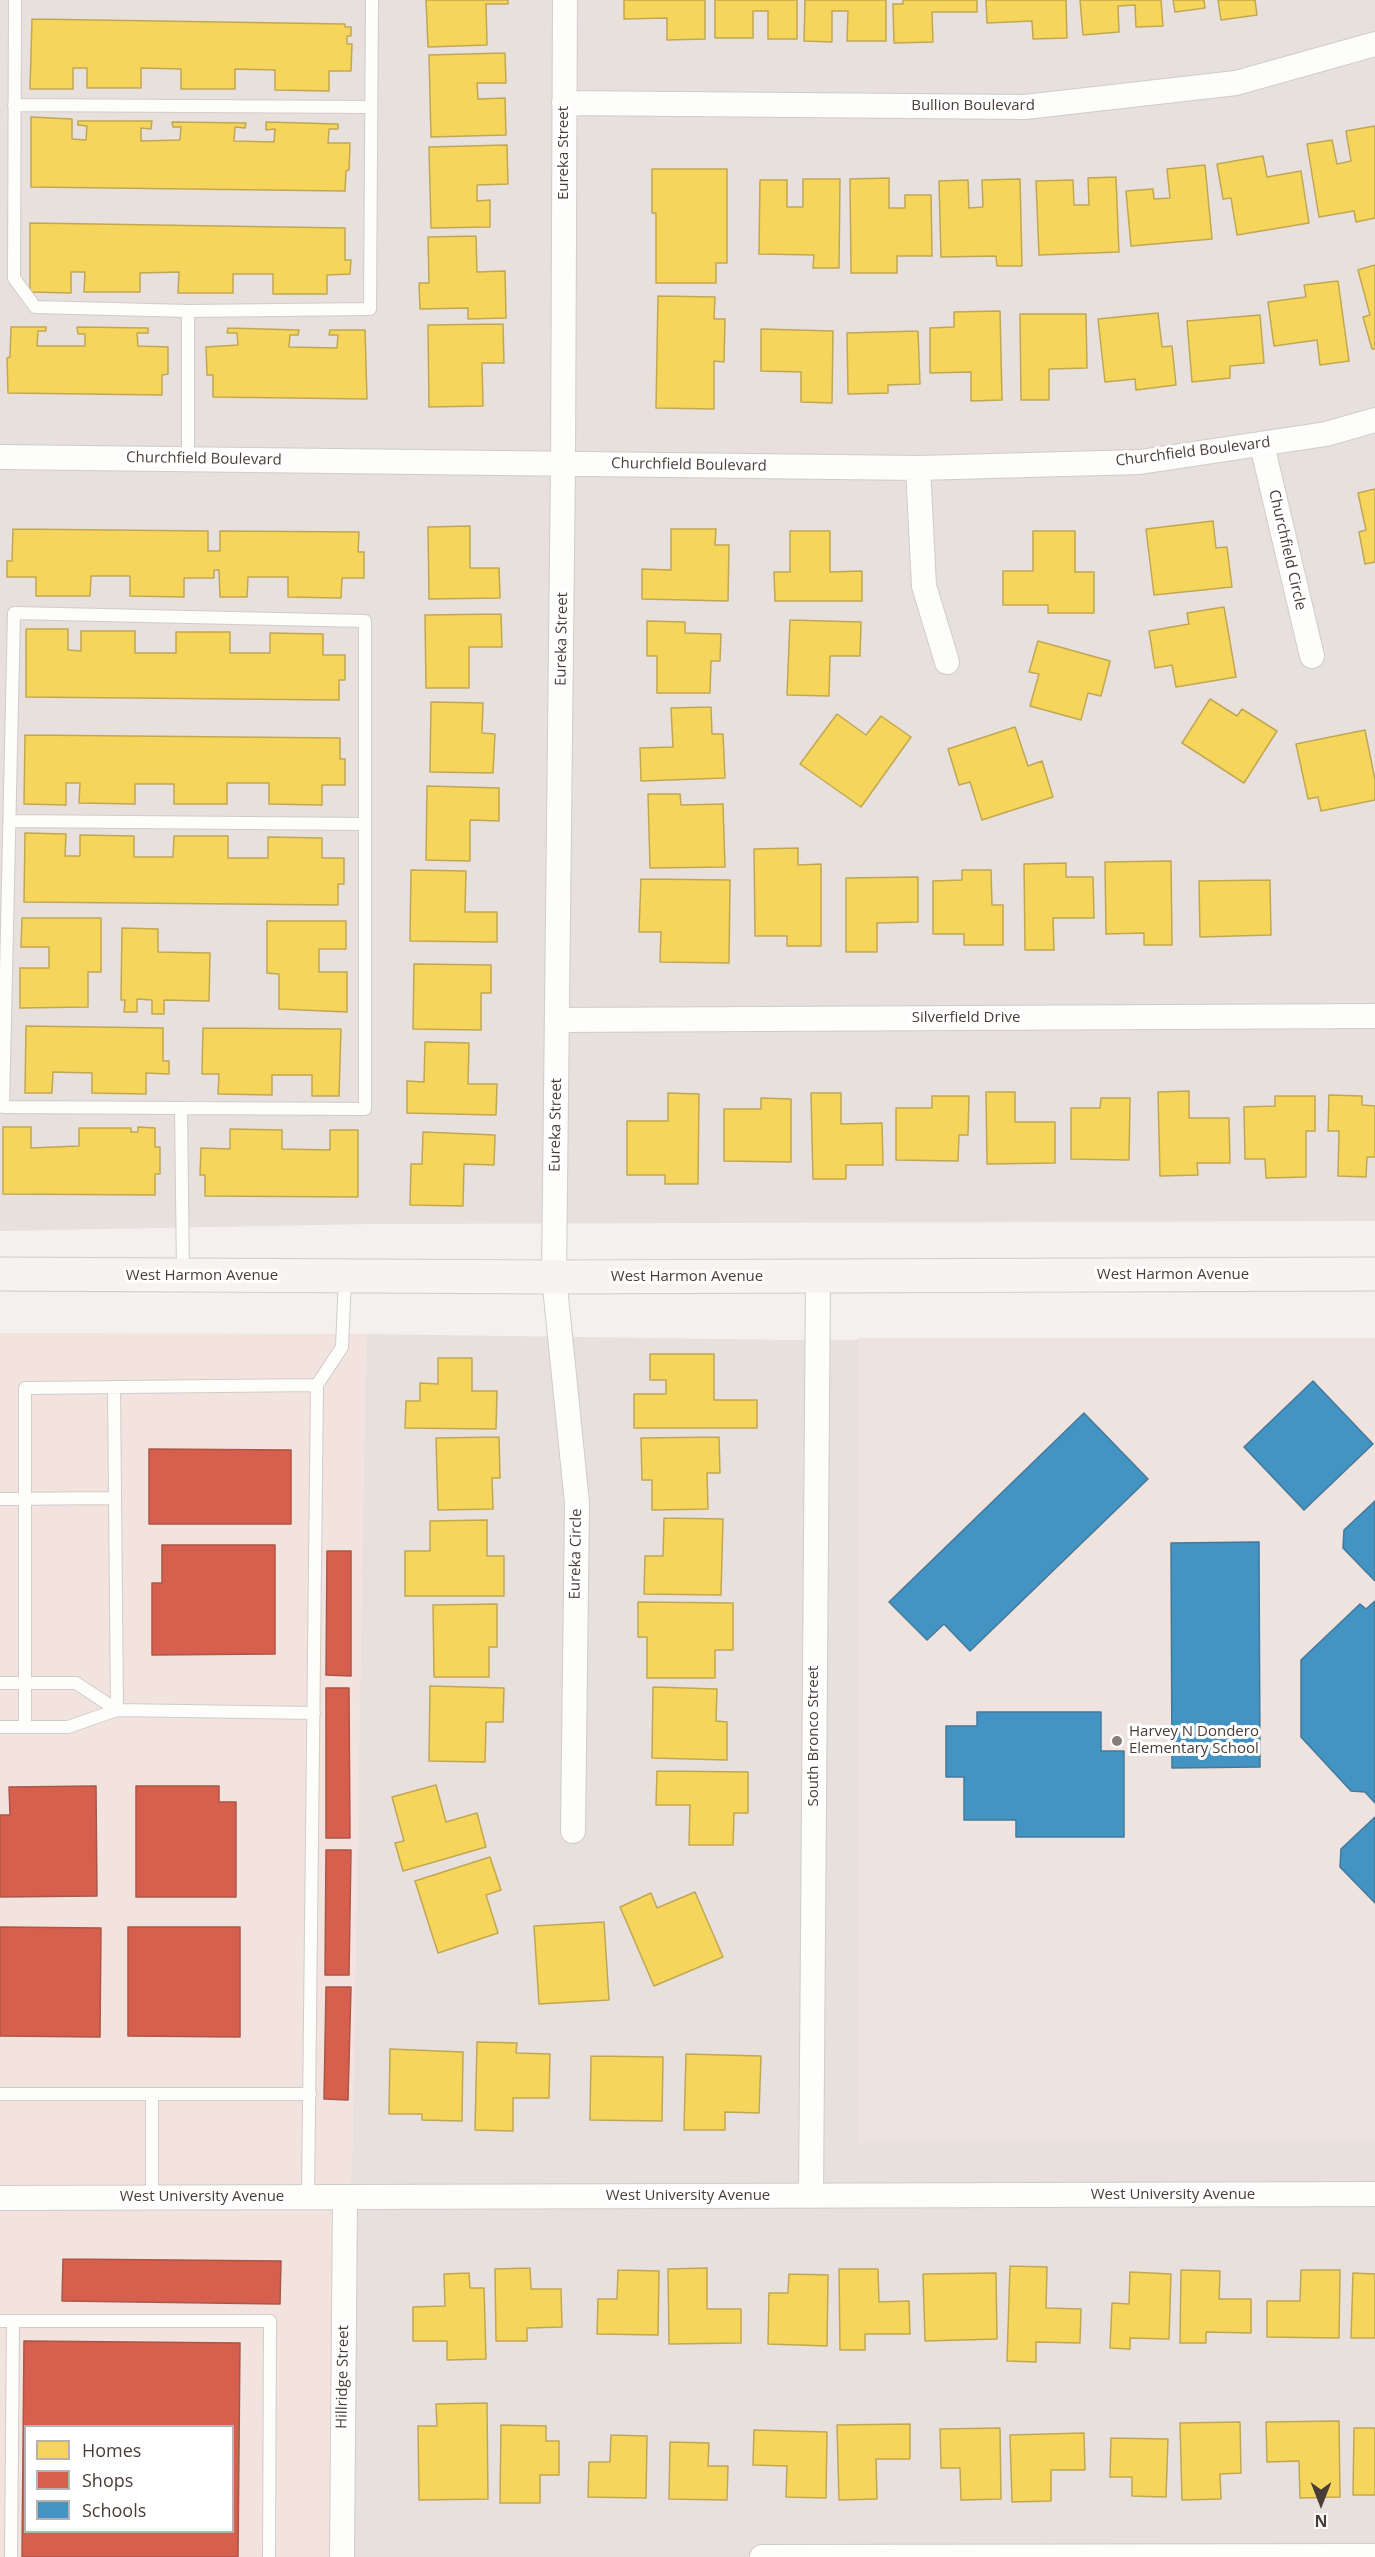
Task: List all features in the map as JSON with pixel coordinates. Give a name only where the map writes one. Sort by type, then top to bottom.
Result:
[{"type":"main road","name":"West Harmon Avenue","points":[[0,1275],[554,1278],[1375,1274]]},
{"type":"street","name":"Eureka Street","points":[[554,1278],[563,464],[565,0]]},
{"type":"street","name":"Bullion Boulevard","points":[[564,103],[1026,107],[1236,83],[1375,44]]},
{"type":"street","name":"Churchfield Boulevard","points":[[0,457],[918,468],[1140,462],[1326,434],[1375,420]]},
{"type":"street","name":"Churchfield Circle","points":[[1262,445],[1312,656]]},
{"type":"street","points":[[918,468],[924,586],[947,662]]},
{"type":"street","name":"Silverfield Drive","points":[[557,1020],[1375,1016]]},
{"type":"street","name":"South Bronco Street","points":[[811,2196],[818,1276]]},
{"type":"street","name":"Eureka Circle","points":[[554,1278],[577,1503],[573,1831]]},
{"type":"street","name":"West University Avenue","points":[[0,2198],[1375,2194]]},
{"type":"street","name":"Hillridge Street","points":[[342,2557],[345,2197]]},
{"type":"street","points":[[762,2557],[1375,2556]]},
{"type":"lane","points":[[15,0],[14,278],[35,308],[188,311],[370,309],[372,0]]},
{"type":"lane","points":[[14,105],[371,107]]},
{"type":"lane","points":[[188,311],[188,459]]},
{"type":"lane","points":[[14,613],[365,621],[365,824],[365,1109],[3,1107],[14,613]]},
{"type":"lane","points":[[10,821],[365,824]]},
{"type":"lane","points":[[181,1108],[183,1275]]},
{"type":"lane","points":[[308,2197],[317,1385],[342,1347],[345,1276]]},
{"type":"lane","points":[[25,1727],[25,1388],[317,1385]]},
{"type":"lane","points":[[114,1387],[117,1710]]},
{"type":"lane","points":[[0,1499],[115,1498]]},
{"type":"lane","points":[[0,1683],[76,1683],[117,1710]]},
{"type":"lane","points":[[0,1727],[68,1727],[117,1710],[314,1713]]},
{"type":"lane","points":[[0,2094],[310,2094]]},
{"type":"lane","points":[[152,2094],[152,2198]]},
{"type":"lane","points":[[11,2557],[6,2321],[270,2321],[269,2557]]},
{"type":"shaded area","points":[[0,0],[1375,0],[1375,1221],[370,1224],[0,1231]]},
{"type":"shaded area","points":[[0,1333],[366,1334],[352,2160],[331,2557],[0,2557]]},
{"type":"shaded area","points":[[366,1334],[790,1340],[1375,1338],[1375,2557],[331,2557],[352,2160]]},
{"type":"shaded area","name":"Harvey N Dondero Elementary School","points":[[858,1338],[1375,1338],[1375,2143],[858,2143]]},
{"type":"building: Homes","points":[[426,0],[508,0],[508,4],[486,4],[487,45],[428,47]]},
{"type":"building: Homes","points":[[624,0],[705,0],[705,39],[667,40],[667,18],[624,19]]},
{"type":"building: Homes","points":[[715,0],[797,0],[797,39],[768,39],[768,11],[753,11],[753,38],[715,38]]},
{"type":"building: Homes","points":[[805,0],[886,0],[886,41],[847,41],[848,11],[832,11],[832,42],[804,41]]},
{"type":"building: Homes","points":[[903,0],[977,0],[977,12],[932,12],[933,42],[894,43],[893,4],[903,4]]},
{"type":"building: Homes","points":[[986,0],[1066,0],[1067,38],[1033,39],[1032,21],[987,23]]},
{"type":"building: Homes","points":[[1080,0],[1161,0],[1163,26],[1136,27],[1135,5],[1118,6],[1119,32],[1083,35]]},
{"type":"building: Homes","points":[[1173,0],[1204,0],[1205,8],[1175,12]]},
{"type":"building: Homes","points":[[1218,0],[1255,0],[1257,15],[1221,20]]},
{"type":"building: Homes","points":[[32,19],[345,24],[345,27],[351,27],[351,36],[347,36],[347,44],[352,44],[351,71],[329,71],[329,91],[275,90],[275,70],[235,69],[235,89],[181,89],[181,69],[141,68],[141,88],[87,88],[87,68],[73,68],[73,89],[30,89]]},
{"type":"building: Homes","points":[[505,53],[506,83],[477,83],[478,99],[505,98],[506,135],[431,137],[429,55]]},
{"type":"building: Homes","points":[[31,117],[72,119],[72,139],[86,140],[87,126],[78,125],[78,121],[152,121],[151,129],[141,128],[141,141],[180,140],[181,127],[173,127],[172,122],[246,123],[245,128],[235,127],[234,141],[274,142],[275,129],[266,130],[266,122],[338,124],[338,129],[329,129],[328,143],[350,143],[349,170],[346,171],[345,191],[31,187]]},
{"type":"building: Homes","points":[[1375,126],[1375,218],[1356,222],[1354,211],[1319,217],[1307,144],[1332,140],[1337,164],[1351,161],[1346,131]]},
{"type":"building: Homes","points":[[507,145],[508,184],[477,185],[477,201],[490,200],[490,227],[431,228],[429,147]]},
{"type":"building: Homes","points":[[1263,156],[1267,177],[1301,171],[1309,223],[1237,235],[1231,198],[1223,199],[1217,164]]},
{"type":"building: Homes","points":[[1205,165],[1212,239],[1131,246],[1126,191],[1153,189],[1154,199],[1170,198],[1167,169]]},
{"type":"building: Homes","points":[[652,169],[727,169],[727,263],[716,263],[716,283],[656,283],[656,213],[652,213]]},
{"type":"building: Homes","points":[[1116,177],[1119,252],[1039,255],[1036,181],[1073,180],[1074,205],[1089,205],[1088,178]]},
{"type":"building: Homes","points":[[889,178],[889,208],[905,208],[905,195],[931,195],[932,256],[897,256],[897,273],[851,273],[850,179]]},
{"type":"building: Homes","points":[[803,179],[840,179],[839,268],[813,268],[814,255],[759,254],[760,180],[787,180],[787,207],[803,207]]},
{"type":"building: Homes","points":[[1020,179],[1022,266],[997,266],[996,256],[941,257],[939,181],[968,180],[969,208],[983,207],[982,180]]},
{"type":"building: Homes","points":[[30,223],[345,228],[345,260],[351,260],[350,274],[327,275],[327,294],[273,294],[273,274],[233,274],[233,293],[178,293],[179,272],[140,273],[140,292],[84,292],[85,272],[71,272],[71,293],[30,292]]},
{"type":"building: Homes","points":[[476,236],[477,272],[505,271],[506,318],[468,319],[468,308],[420,309],[419,283],[429,283],[428,237]]},
{"type":"building: Homes","points":[[1375,265],[1375,349],[1372,349],[1363,317],[1370,315],[1358,270]]},
{"type":"building: Homes","points":[[1338,281],[1349,361],[1320,365],[1317,340],[1274,346],[1268,302],[1306,297],[1304,285]]},
{"type":"building: Homes","points":[[658,296],[715,297],[714,319],[725,319],[724,362],[714,361],[714,409],[656,408]]},
{"type":"building: Homes","points":[[1000,311],[1002,400],[971,401],[971,372],[930,373],[930,328],[954,327],[954,312]]},
{"type":"building: Homes","points":[[1158,313],[1162,347],[1172,346],[1176,385],[1136,390],[1135,379],[1105,382],[1098,319]]},
{"type":"building: Homes","points":[[1020,314],[1086,314],[1087,368],[1049,369],[1049,400],[1021,400]]},
{"type":"building: Homes","points":[[1260,315],[1264,363],[1230,366],[1230,378],[1192,382],[1187,321]]},
{"type":"building: Homes","points":[[503,324],[504,363],[482,363],[483,406],[429,407],[428,325]]},
{"type":"building: Homes","points":[[11,327],[46,327],[46,331],[38,331],[37,346],[85,346],[85,334],[78,334],[77,327],[148,328],[148,333],[137,333],[138,346],[168,347],[168,374],[162,375],[162,395],[8,393],[7,358],[10,357]]},
{"type":"building: Homes","points":[[228,328],[299,330],[298,335],[290,335],[289,347],[337,348],[338,335],[329,335],[330,330],[365,330],[367,399],[213,397],[213,375],[207,375],[206,347],[238,345],[237,333],[227,333]]},
{"type":"building: Homes","points":[[761,329],[833,331],[832,403],[801,402],[801,372],[761,371]]},
{"type":"building: Homes","points":[[918,331],[920,384],[888,385],[888,393],[848,394],[847,333]]},
{"type":"building: Homes","points":[[1375,489],[1375,562],[1365,564],[1359,532],[1366,530],[1358,493]]},
{"type":"building: Homes","points":[[1213,521],[1216,548],[1227,547],[1232,587],[1154,595],[1146,529]]},
{"type":"building: Homes","points":[[470,526],[470,568],[499,568],[500,598],[429,599],[428,527]]},
{"type":"building: Homes","points":[[13,529],[208,531],[208,551],[220,551],[220,531],[359,532],[358,552],[364,552],[364,578],[342,578],[341,598],[288,597],[288,577],[248,577],[247,597],[220,597],[219,570],[214,570],[214,578],[184,578],[184,597],[130,596],[130,576],[91,576],[90,596],[36,596],[36,577],[7,577],[7,561],[12,561]]},
{"type":"building: Homes","points":[[671,529],[716,529],[715,545],[729,545],[728,601],[642,599],[642,569],[671,570]]},
{"type":"building: Homes","points":[[790,531],[830,531],[830,572],[862,571],[862,601],[775,601],[774,572],[790,572]]},
{"type":"building: Homes","points":[[1033,531],[1075,531],[1075,572],[1094,572],[1094,613],[1048,613],[1048,605],[1003,605],[1003,571],[1033,571]]},
{"type":"building: Homes","points":[[1224,607],[1236,677],[1176,687],[1172,665],[1155,668],[1149,631],[1189,624],[1187,613]]},
{"type":"building: Homes","points":[[501,614],[502,647],[469,647],[469,688],[426,688],[425,615]]},
{"type":"building: Homes","points":[[790,620],[861,622],[860,656],[830,656],[829,696],[787,695]]},
{"type":"building: Homes","points":[[647,621],[685,622],[685,633],[721,634],[720,661],[711,661],[710,693],[657,693],[657,656],[647,656]]},
{"type":"building: Homes","points":[[26,629],[68,629],[68,650],[81,651],[81,631],[135,631],[135,653],[176,653],[176,632],[230,632],[230,653],[270,653],[270,633],[323,634],[323,655],[345,655],[345,680],[339,680],[339,700],[26,697]]},
{"type":"building: Homes","points":[[1038,641],[1110,661],[1101,696],[1088,693],[1081,720],[1030,706],[1039,674],[1029,672]]},
{"type":"building: Homes","points":[[1210,699],[1237,716],[1242,709],[1277,731],[1244,783],[1182,743]]},
{"type":"building: Homes","points":[[431,702],[483,703],[482,733],[495,734],[493,773],[430,772]]},
{"type":"building: Homes","points":[[711,707],[712,734],[723,734],[725,778],[641,781],[640,748],[673,747],[671,708]]},
{"type":"building: Homes","points":[[837,714],[866,735],[881,716],[911,737],[861,807],[800,764]]},
{"type":"building: Homes","points":[[1015,727],[1028,766],[1042,761],[1053,797],[982,820],[970,782],[959,785],[948,749]]},
{"type":"building: Homes","points":[[1365,730],[1375,780],[1375,800],[1321,811],[1318,797],[1308,799],[1296,744]]},
{"type":"building: Homes","points":[[25,735],[340,738],[340,759],[345,759],[345,785],[322,785],[322,805],[269,804],[269,783],[227,783],[227,804],[174,804],[174,784],[135,784],[135,804],[79,803],[80,783],[66,783],[66,805],[24,804]]},
{"type":"building: Homes","points":[[427,786],[499,788],[499,821],[470,820],[470,861],[426,860]]},
{"type":"building: Homes","points":[[648,794],[680,794],[681,805],[723,804],[725,867],[650,868]]},
{"type":"building: Homes","points":[[25,833],[66,834],[65,856],[80,856],[80,835],[134,836],[134,857],[173,857],[174,836],[228,836],[228,858],[268,858],[268,837],[322,838],[322,858],[344,858],[344,884],[338,884],[338,905],[24,902]]},
{"type":"building: Homes","points":[[798,848],[798,865],[821,864],[821,946],[787,946],[787,936],[755,936],[754,849]]},
{"type":"building: Homes","points":[[1171,861],[1172,945],[1144,945],[1144,933],[1106,934],[1105,862]]},
{"type":"building: Homes","points":[[1066,863],[1066,877],[1093,877],[1094,918],[1053,918],[1054,950],[1025,950],[1024,864]]},
{"type":"building: Homes","points":[[411,870],[466,871],[465,912],[497,912],[497,942],[410,941]]},
{"type":"building: Homes","points":[[962,870],[991,870],[992,905],[1003,905],[1003,945],[964,945],[964,934],[933,934],[933,881],[962,880]]},
{"type":"building: Homes","points":[[918,877],[918,922],[877,923],[877,952],[846,952],[846,878]]},
{"type":"building: Homes","points":[[641,879],[730,880],[729,963],[660,962],[661,932],[639,932]]},
{"type":"building: Homes","points":[[1270,880],[1271,935],[1200,937],[1199,881]]},
{"type":"building: Homes","points":[[22,918],[101,918],[101,972],[88,972],[88,1007],[20,1008],[20,968],[49,968],[49,947],[21,947]]},
{"type":"building: Homes","points":[[267,921],[346,921],[346,949],[319,949],[319,972],[347,972],[347,1012],[279,1009],[279,974],[267,973]]},
{"type":"building: Homes","points":[[122,928],[158,929],[158,952],[210,953],[209,1001],[164,1000],[164,1014],[152,1014],[152,1000],[137,999],[137,1012],[124,1012],[125,1000],[121,1000]]},
{"type":"building: Homes","points":[[414,964],[491,965],[491,993],[481,993],[481,1030],[413,1029]]},
{"type":"building: Homes","points":[[26,1026],[163,1028],[163,1061],[169,1061],[169,1074],[146,1073],[146,1094],[92,1093],[92,1073],[53,1072],[52,1093],[25,1093]]},
{"type":"building: Homes","points":[[203,1028],[341,1029],[339,1096],[312,1096],[312,1075],[272,1075],[272,1095],[218,1094],[219,1074],[202,1074]]},
{"type":"building: Homes","points":[[425,1042],[469,1043],[468,1084],[497,1084],[496,1115],[407,1113],[407,1081],[424,1082]]},
{"type":"building: Homes","points":[[1189,1091],[1189,1118],[1229,1118],[1230,1163],[1197,1163],[1198,1175],[1160,1176],[1158,1092]]},
{"type":"building: Homes","points":[[986,1092],[1015,1092],[1015,1122],[1055,1122],[1055,1163],[987,1164]]},
{"type":"building: Homes","points":[[668,1093],[699,1094],[698,1184],[665,1184],[665,1175],[627,1175],[627,1121],[668,1121]]},
{"type":"building: Homes","points":[[811,1093],[841,1093],[841,1124],[882,1123],[883,1165],[846,1165],[846,1179],[813,1179]]},
{"type":"building: Homes","points":[[1329,1095],[1362,1096],[1362,1105],[1375,1106],[1375,1157],[1367,1157],[1366,1177],[1338,1176],[1339,1131],[1328,1131]]},
{"type":"building: Homes","points":[[932,1096],[969,1096],[968,1135],[959,1135],[958,1161],[896,1160],[896,1108],[932,1108]]},
{"type":"building: Homes","points":[[1275,1096],[1315,1096],[1315,1131],[1306,1131],[1306,1177],[1266,1178],[1265,1159],[1245,1159],[1244,1107],[1275,1106]]},
{"type":"building: Homes","points":[[761,1098],[791,1099],[791,1162],[724,1161],[724,1109],[761,1109]]},
{"type":"building: Homes","points":[[1101,1098],[1130,1098],[1129,1160],[1071,1159],[1071,1108],[1100,1108]]},
{"type":"building: Homes","points":[[3,1127],[31,1127],[31,1148],[79,1146],[79,1128],[131,1128],[131,1132],[138,1132],[138,1127],[155,1128],[155,1147],[160,1147],[160,1174],[155,1174],[155,1195],[3,1194]]},
{"type":"building: Homes","points":[[230,1129],[282,1130],[282,1149],[330,1150],[330,1130],[358,1130],[358,1197],[205,1196],[205,1175],[200,1175],[201,1148],[230,1149]]},
{"type":"building: Homes","points":[[423,1132],[495,1135],[494,1165],[464,1164],[463,1206],[410,1205],[411,1164],[422,1164]]},
{"type":"building: Homes","points":[[650,1354],[714,1354],[714,1400],[757,1400],[757,1428],[634,1428],[634,1394],[666,1394],[666,1380],[650,1380]]},
{"type":"building: Homes","points":[[438,1358],[472,1358],[472,1391],[497,1391],[496,1429],[405,1428],[406,1401],[420,1401],[420,1383],[438,1384]]},
{"type":"building: Homes","points":[[499,1437],[500,1478],[492,1478],[493,1509],[438,1510],[436,1438]]},
{"type":"building: Homes","points":[[719,1437],[720,1473],[707,1473],[708,1509],[652,1510],[652,1480],[642,1480],[641,1438]]},
{"type":"building: Homes","points":[[664,1518],[723,1519],[721,1595],[644,1594],[645,1556],[663,1556]]},
{"type":"building: Homes","points":[[487,1520],[487,1556],[504,1556],[504,1596],[405,1596],[405,1551],[430,1551],[430,1521]]},
{"type":"building: Homes","points":[[638,1602],[733,1603],[733,1650],[715,1650],[715,1678],[647,1678],[647,1637],[638,1637]]},
{"type":"building: Homes","points":[[497,1604],[497,1647],[489,1647],[489,1677],[434,1677],[433,1605]]},
{"type":"building: Homes","points":[[430,1686],[504,1688],[503,1722],[486,1722],[485,1762],[429,1761]]},
{"type":"building: Homes","points":[[653,1687],[717,1689],[716,1721],[727,1722],[727,1760],[652,1758]]},
{"type":"building: Homes","points":[[657,1771],[748,1772],[748,1813],[734,1813],[733,1845],[689,1845],[690,1805],[656,1805]]},
{"type":"building: Homes","points":[[436,1785],[446,1822],[477,1813],[486,1847],[403,1871],[395,1843],[404,1841],[392,1797]]},
{"type":"building: Homes","points":[[490,1857],[501,1890],[486,1895],[498,1933],[438,1953],[415,1881]]},
{"type":"building: Homes","points":[[695,1892],[723,1957],[654,1986],[620,1907],[651,1893],[657,1908]]},
{"type":"building: Homes","points":[[604,1922],[609,2000],[539,2004],[534,1926]]},
{"type":"building: Homes","points":[[477,2042],[517,2043],[516,2053],[550,2054],[549,2098],[513,2098],[513,2131],[475,2130]]},
{"type":"building: Homes","points":[[390,2049],[463,2052],[462,2121],[422,2120],[422,2114],[389,2114]]},
{"type":"building: Homes","points":[[686,2054],[761,2056],[759,2113],[725,2112],[725,2130],[684,2130]]},
{"type":"building: Homes","points":[[591,2056],[663,2057],[662,2121],[590,2120]]},
{"type":"building: Homes","points":[[1010,2266],[1047,2267],[1046,2308],[1081,2309],[1080,2343],[1036,2342],[1036,2362],[1007,2361]]},
{"type":"building: Homes","points":[[530,2268],[531,2289],[561,2289],[562,2327],[527,2328],[527,2341],[496,2341],[495,2269]]},
{"type":"building: Homes","points":[[707,2268],[707,2309],[741,2309],[741,2343],[669,2344],[668,2269]]},
{"type":"building: Homes","points":[[839,2269],[878,2269],[879,2302],[909,2301],[910,2334],[865,2334],[865,2350],[840,2350]]},
{"type":"building: Homes","points":[[618,2270],[659,2271],[658,2335],[597,2334],[598,2299],[617,2299]]},
{"type":"building: Homes","points":[[1181,2270],[1220,2271],[1219,2299],[1251,2299],[1251,2333],[1206,2332],[1206,2343],[1180,2343]]},
{"type":"building: Homes","points":[[1301,2270],[1340,2270],[1339,2338],[1267,2337],[1267,2301],[1300,2301]]},
{"type":"building: Homes","points":[[1130,2272],[1171,2274],[1169,2339],[1130,2338],[1130,2349],[1110,2348],[1112,2303],[1129,2304]]},
{"type":"building: Homes","points":[[469,2273],[470,2288],[484,2288],[486,2359],[447,2360],[447,2341],[413,2341],[413,2307],[445,2306],[444,2274]]},
{"type":"building: Homes","points":[[996,2273],[997,2339],[925,2341],[923,2274]]},
{"type":"building: Homes","points":[[1353,2273],[1375,2274],[1375,2338],[1351,2338]]},
{"type":"building: Homes","points":[[789,2274],[828,2275],[827,2346],[768,2344],[769,2293],[788,2293]]},
{"type":"building: Homes","points":[[487,2403],[488,2499],[419,2500],[418,2426],[437,2426],[436,2404]]},
{"type":"building: Homes","points":[[1339,2421],[1340,2497],[1300,2498],[1299,2461],[1267,2462],[1266,2422]]},
{"type":"building: Homes","points":[[1240,2422],[1241,2473],[1220,2474],[1221,2499],[1182,2500],[1180,2423]]},
{"type":"building: Homes","points":[[910,2424],[910,2459],[876,2459],[877,2499],[839,2500],[837,2425]]},
{"type":"building: Homes","points":[[501,2425],[546,2426],[546,2441],[559,2441],[559,2475],[540,2475],[540,2503],[500,2503]]},
{"type":"building: Homes","points":[[1000,2428],[1001,2499],[961,2500],[960,2468],[941,2468],[940,2429]]},
{"type":"building: Homes","points":[[1354,2428],[1375,2428],[1375,2495],[1353,2495]]},
{"type":"building: Homes","points":[[754,2430],[827,2432],[826,2498],[786,2497],[787,2466],[753,2465]]},
{"type":"building: Homes","points":[[1084,2433],[1085,2470],[1051,2470],[1051,2501],[1012,2502],[1010,2435]]},
{"type":"building: Homes","points":[[611,2435],[647,2436],[646,2498],[588,2497],[589,2462],[610,2462]]},
{"type":"building: Homes","points":[[1111,2438],[1168,2439],[1166,2497],[1132,2496],[1132,2477],[1110,2477]]},
{"type":"building: Homes","points":[[670,2442],[709,2443],[708,2466],[728,2466],[727,2500],[669,2499]]},
{"type":"building: Shops","points":[[149,1449],[291,1450],[291,1524],[149,1524]]},
{"type":"building: Shops","points":[[162,1545],[275,1545],[275,1654],[152,1655],[152,1583],[162,1583]]},
{"type":"building: Shops","points":[[327,1551],[351,1551],[351,1676],[326,1675]]},
{"type":"building: Shops","points":[[326,1688],[349,1688],[350,1838],[326,1838]]},
{"type":"building: Shops","points":[[96,1786],[97,1896],[0,1897],[0,1815],[10,1815],[9,1787]]},
{"type":"building: Shops","points":[[136,1786],[219,1786],[219,1802],[236,1802],[236,1897],[136,1897]]},
{"type":"building: Shops","points":[[326,1850],[351,1850],[349,1975],[325,1975]]},
{"type":"building: Shops","points":[[0,1927],[101,1928],[100,2037],[0,2036]]},
{"type":"building: Shops","points":[[128,1927],[240,1927],[240,2037],[128,2036]]},
{"type":"building: Shops","points":[[326,1987],[351,1987],[348,2100],[324,2099]]},
{"type":"building: Shops","points":[[63,2259],[281,2261],[280,2304],[62,2301]]},
{"type":"building: Shops","points":[[24,2341],[240,2343],[238,2557],[22,2557]]},
{"type":"building: Schools","points":[[1313,1381],[1373,1444],[1304,1510],[1244,1447]]},
{"type":"building: Schools","points":[[1084,1413],[1148,1479],[970,1651],[944,1624],[927,1640],[889,1602]]},
{"type":"building: Schools","points":[[1375,1501],[1375,1581],[1343,1548],[1344,1530]]},
{"type":"building: Schools","points":[[1259,1542],[1260,1767],[1172,1768],[1171,1543]]},
{"type":"building: Schools","points":[[1375,1601],[1375,1803],[1365,1792],[1351,1791],[1301,1737],[1301,1660],[1360,1604],[1366,1609]]},
{"type":"building: Schools","points":[[977,1712],[1101,1712],[1101,1751],[1124,1751],[1124,1837],[1016,1837],[1016,1820],[964,1820],[964,1777],[946,1777],[946,1726],[977,1726]]},
{"type":"building: Schools","points":[[1375,1817],[1375,1903],[1340,1867],[1341,1849]]},
{"type":"place","name":"Harvey N Dondero Elementary School","points":[[1117,1741]]}]
